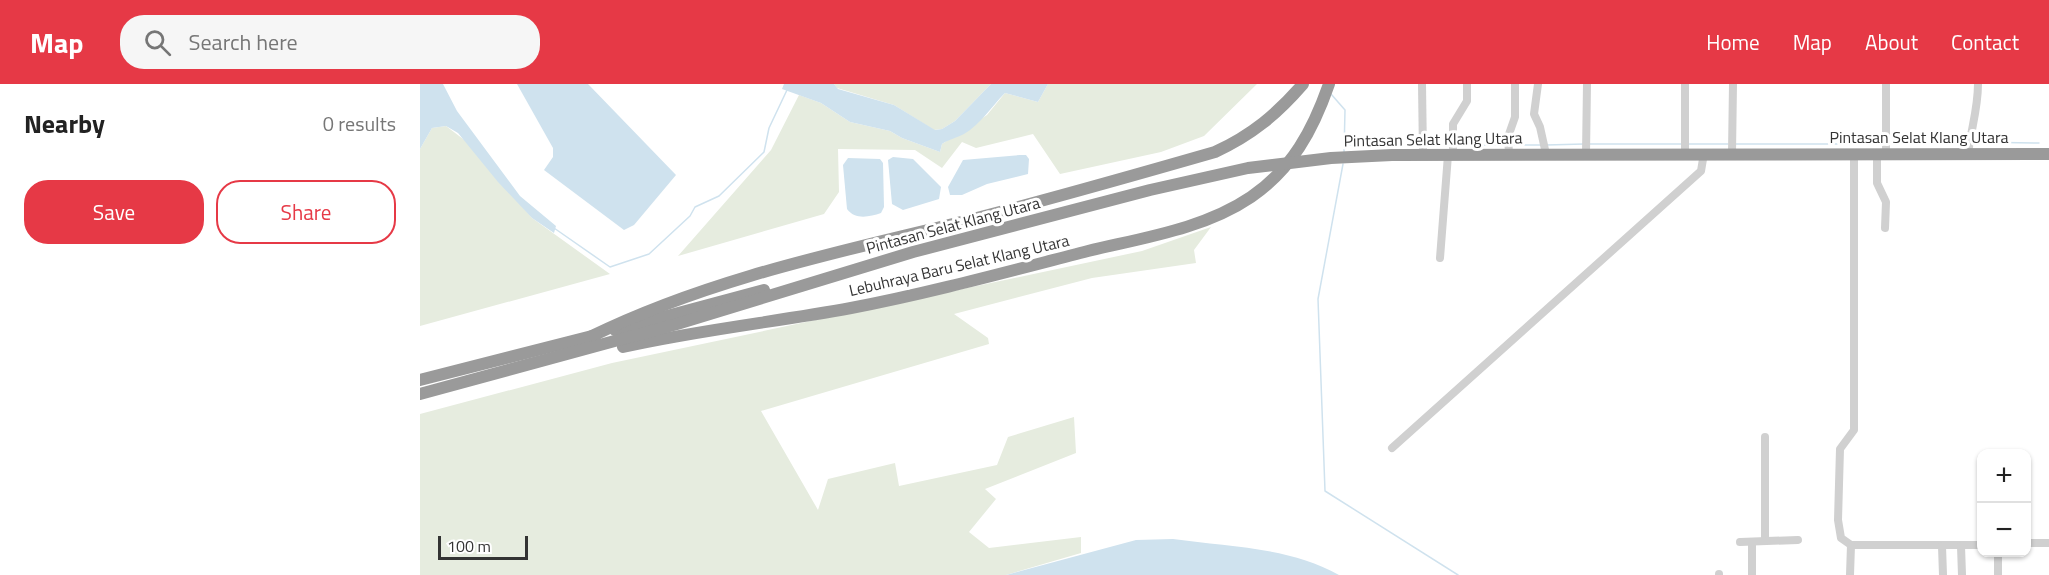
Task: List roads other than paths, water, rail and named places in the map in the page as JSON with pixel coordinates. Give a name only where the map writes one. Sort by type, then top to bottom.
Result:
[{"type":"highway","name":"Lebuhraya Baru Selat Klang Utara","points":[[590,337],[625,319],[737,278],[992,214],[1215,152],[1243,139],[1262,126],[1303,84]]},
{"type":"highway","name":"Lebuhraya Baru Selat Klang Utara","points":[[530,365],[636,344],[852,308],[1203,221],[1239,205],[1277,176],[1308,134],[1329,84]]},
{"type":"highway","name":"Pintasan Selat Klang Utara","points":[[832,275],[1207,176],[1331,158],[1423,155],[1451,150],[1509,148],[1545,151],[1586,148],[1684,148],[1704,153],[1732,147],[1854,154],[2049,154]]},
{"type":"highway","name":"Lebuhraya Baru Selat Klang Utara","points":[[420,380],[750,293],[832,275]]},
{"type":"highway","name":"Lebuhraya Baru Selat Klang Utara","points":[[420,394],[748,303],[832,275]]},
{"type":"street","points":[[1422,84],[1423,155]]},
{"type":"street","points":[[1440,258],[1453,124],[1467,101],[1467,84]]},
{"type":"street","points":[[1509,148],[1515,117],[1515,84]]},
{"type":"street","points":[[1538,84],[1534,114],[1543,137],[1545,151]]},
{"type":"street","points":[[1586,148],[1587,84]]},
{"type":"street","points":[[1684,84],[1684,148]]},
{"type":"street","points":[[1732,147],[1733,84]]},
{"type":"street","points":[[1885,228],[1886,202],[1877,183],[1886,84]]},
{"type":"street","points":[[1968,154],[1971,127],[1978,110],[1978,84]]},
{"type":"street","points":[[1392,447],[1701,171],[1704,153]]},
{"type":"street","points":[[1854,154],[1854,430],[1840,448],[1838,520],[1843,542],[1851,545],[1977,545]]},
{"type":"street","points":[[1765,437],[1765,541]]},
{"type":"street","points":[[1740,542],[1798,540]]},
{"type":"street","points":[[1752,543],[1752,575]]},
{"type":"street","points":[[2031,543],[2049,543]]},
{"type":"street","points":[[1850,575],[1851,545]]},
{"type":"street","points":[[1942,546],[1943,575]]},
{"type":"street","points":[[1961,546],[1962,575]]},
{"type":"street","points":[[1998,557],[1998,575]]},
{"type":"water","points":[[420,84],[443,84],[457,111],[520,196],[556,226],[554,233],[532,218],[498,182],[458,133],[446,126],[432,128],[420,149]]},
{"type":"water","points":[[517,84],[588,84],[676,175],[634,225],[624,230],[544,170],[553,157],[553,148]]},
{"type":"water","points":[[784,84],[834,84],[838,89],[894,105],[935,130],[942,129],[955,121],[991,84],[1048,84],[1038,102],[1005,93],[970,130],[942,144],[940,152],[902,138],[890,131],[850,122],[821,103],[782,89]]},
{"type":"water","points":[[1026,155],[1029,159],[1028,174],[987,184],[962,195],[950,195],[948,187],[963,160]]},
{"type":"water","points":[[893,157],[913,159],[941,187],[939,199],[903,210],[892,204],[888,160]]},
{"type":"water","points":[[848,158],[880,159],[883,163],[884,207],[881,213],[858,216],[847,209],[843,165]]},
{"type":"water","points":[[1173,539],[1280,553],[1339,575],[1006,575],[1136,540]]},
{"type":"waterway","points":[[554,228],[610,267],[649,254],[690,216],[695,207],[719,196],[764,152],[769,128],[787,90]]},
{"type":"waterway","points":[[1331,94],[1345,110],[1344,153]]},
{"type":"waterway","points":[[1892,142],[1964,142]]},
{"type":"waterway","points":[[1974,142],[2039,143]]},
{"type":"waterway","points":[[1546,145],[1584,144]]},
{"type":"waterway","points":[[1588,144],[1683,144]]},
{"type":"waterway","points":[[1687,144],[1728,144]]},
{"type":"waterway","points":[[1735,144],[1879,144]]},
{"type":"waterway","points":[[1345,145],[1419,145]]},
{"type":"waterway","points":[[1426,145],[1449,145]]},
{"type":"waterway","points":[[1456,145],[1506,145]]},
{"type":"waterway","points":[[1513,145],[1542,145]]},
{"type":"waterway","points":[[1343,164],[1318,299],[1325,491],[1458,575]]}]
